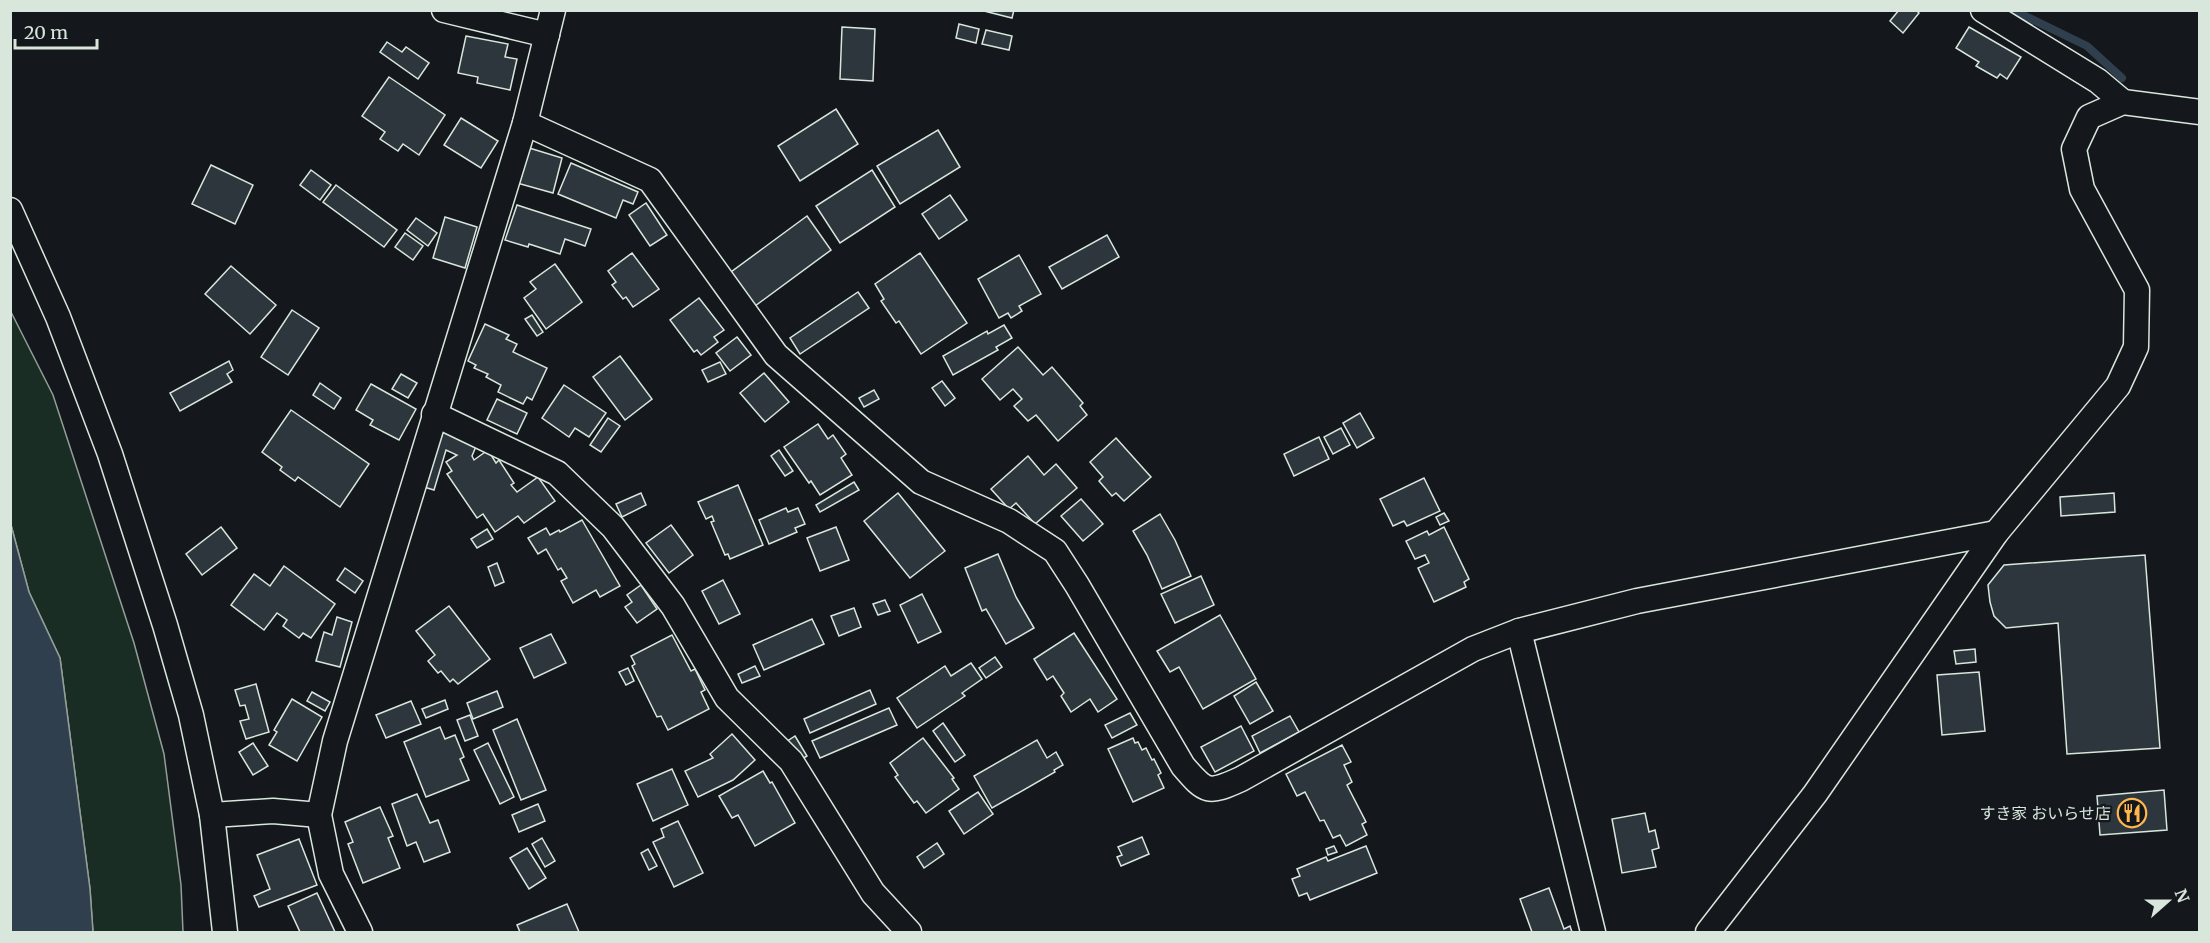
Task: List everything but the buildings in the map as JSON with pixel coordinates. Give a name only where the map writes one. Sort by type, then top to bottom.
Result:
[{"type":"street","points":[[444,10],[547,35]]},
{"type":"street","points":[[360,933],[331,874],[319,815],[335,741],[525,123],[553,10]]},
{"type":"street","points":[[1983,10],[2098,81],[2123,102]]},
{"type":"street","points":[[1708,933],[1815,794],[1996,533],[2118,386],[2136,347],[2137,290],[2082,189],[2074,149],[2089,117],[2123,102],[2199,112]]},
{"type":"street","points":[[525,123],[650,180],[776,355],[921,482],[1009,521],[1055,551],[1183,766],[1201,786],[1216,790],[1240,779],[1473,649],[1519,631],[1637,601],[1996,533]]},
{"type":"street","points":[[10,210],[58,316],[110,454],[165,625],[191,715],[212,814],[225,933]]},
{"type":"street","points":[[435,414],[557,473],[613,527],[673,606],[727,698],[791,761],[873,893],[909,933]]},
{"type":"street","points":[[1519,631],[1593,933]]},
{"type":"street","points":[[212,814],[273,811],[319,815]]},
{"type":"green space","points":[[10,310],[53,395],[134,643],[164,754],[181,885],[183,932],[93,932],[90,889],[60,658],[29,592],[11,525]]},
{"type":"water","points":[[11,525],[29,592],[60,658],[90,889],[93,932],[11,932]]},
{"type":"waterway","points":[[2013,10],[2087,46],[2122,78]]},
{"type":"place","name":"すき家 おいらせ店","points":[[2132,813]]}]
